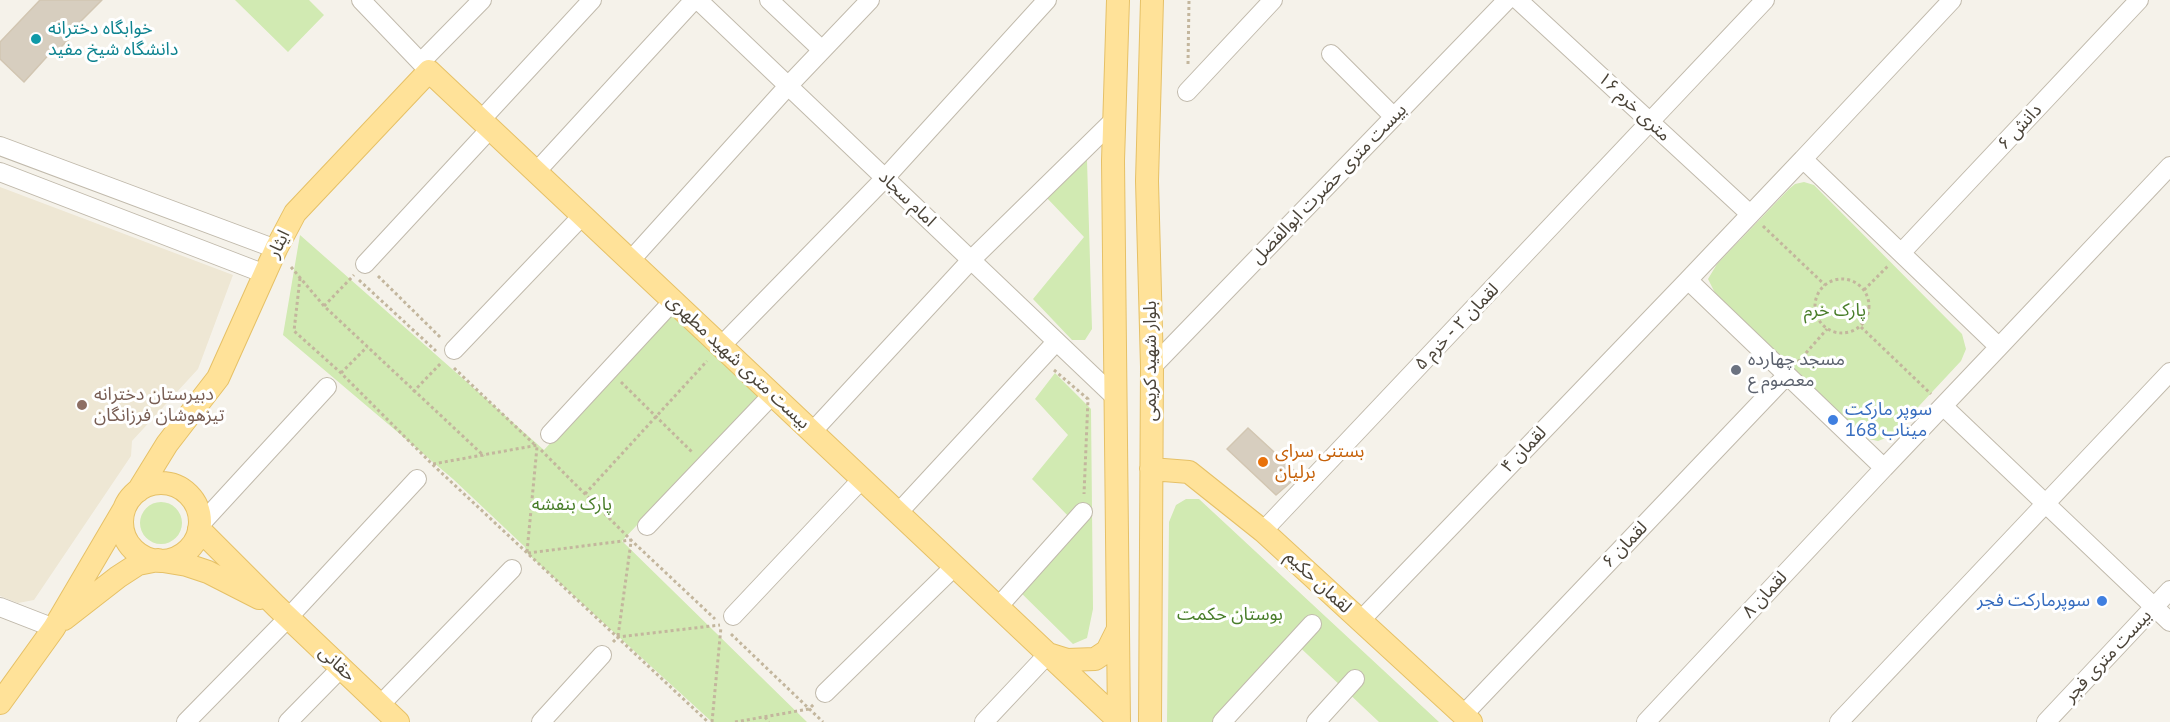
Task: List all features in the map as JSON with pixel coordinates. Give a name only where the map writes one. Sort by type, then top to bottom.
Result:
[{"type":"main road","name":"بلوار شهید کریمی","points":[[1150,722],[1152,368],[1147,181],[1152,0]]},
{"type":"main road","name":"بلوار شهید کریمی","points":[[1115,3],[1113,161],[1119,722]]},
{"type":"main road","name":"بیست متری شهید مطهری","points":[[425,67],[1119,722]]},
{"type":"main road","name":"ایثار","points":[[132,498],[167,444],[218,378],[276,249],[295,213],[425,67]]},
{"type":"main road","points":[[54,628],[138,564],[172,559],[186,552],[195,540],[199,527],[196,504],[190,495],[165,478],[163,453],[167,444]]},
{"type":"main road","name":"لقمان حکیم","points":[[1151,469],[1189,472],[1263,531],[1467,718]]},
{"type":"main road","points":[[0,703],[54,628],[132,498],[150,484],[172,484]]},
{"type":"main road","points":[[132,498],[123,524],[129,543],[144,556],[208,572],[282,612]]},
{"type":"main road","name":"حقانی","points":[[199,527],[282,612],[398,722]]},
{"type":"main road","points":[[1048,654],[1067,660],[1095,659],[1107,651],[1119,628]]},
{"type":"street","name":"بیست متری شهید مطهری","points":[[361,0],[425,67]]},
{"type":"street","points":[[425,67],[482,0]]},
{"type":"street","points":[[359,270],[592,0]]},
{"type":"street","points":[[536,172],[696,0]]},
{"type":"street","name":"امام سجاد","points":[[696,0],[1117,399]]},
{"type":"street","points":[[769,0],[822,50]]},
{"type":"street","points":[[630,261],[788,86],[870,0]]},
{"type":"street","points":[[721,346],[885,178],[1047,0]]},
{"type":"street","points":[[1187,93],[1273,0]]},
{"type":"street","name":"بیست متری حضرت ابوالفضل","points":[[1152,368],[1507,0]]},
{"type":"street","name":"۱۶ متری خرم","points":[[1518,0],[1750,214]]},
{"type":"street","name":"لقمان ۲ - خرم ۵","points":[[1263,531],[1765,0]]},
{"type":"street","name":"لقمان ۴","points":[[1360,621],[1688,280],[1952,0]]},
{"type":"street","name":"دانش ۶","points":[[1901,254],[2139,0]]},
{"type":"street","points":[[1331,54],[1394,117]]},
{"type":"street","points":[[812,432],[971,260],[1114,120]]},
{"type":"street","points":[[0,146],[276,249]]},
{"type":"street","points":[[1803,159],[1999,347]]},
{"type":"street","name":"لقمان ۸","points":[[1646,722],[2170,166]]},
{"type":"street","points":[[0,172],[265,274]]},
{"type":"street","points":[[449,355],[582,216]]},
{"type":"street","points":[[1688,280],[1884,468]]},
{"type":"street","points":[[550,434],[673,301]]},
{"type":"street","points":[[898,513],[1056,342]]},
{"type":"street","points":[[1839,722],[2170,372]]},
{"type":"street","name":"لقمان ۶","points":[[1467,718],[1787,375]]},
{"type":"street","points":[[199,527],[327,387]]},
{"type":"street","points":[[647,526],[772,395]]},
{"type":"street","points":[[1943,406],[2170,622]]},
{"type":"street","points":[[186,722],[282,612],[417,479]]},
{"type":"street","points":[[727,621],[862,479]]},
{"type":"street","points":[[998,607],[1083,512]]},
{"type":"street","points":[[825,693],[955,566]]},
{"type":"street","points":[[380,705],[512,569]]},
{"type":"street","name":"بیست متری فجر","points":[[2046,722],[2170,590]]},
{"type":"street","points":[[0,607],[54,628]]},
{"type":"street","points":[[1222,722],[1312,624]]},
{"type":"street","points":[[984,722],[1048,654]]},
{"type":"street","points":[[541,722],[602,655]]},
{"type":"street","points":[[288,722],[341,668]]},
{"type":"street","points":[[1316,722],[1355,679]]},
{"type":"path","points":[[1187,93],[1190,0]]},
{"type":"path","points":[[1750,214],[1825,285]]},
{"type":"path","points":[[276,249],[324,306],[484,456]]},
{"type":"path","points":[[1864,290],[1901,254]]},
{"type":"path","points":[[324,306],[359,270]]},
{"type":"path","points":[[359,270],[449,355],[631,540],[727,621],[823,722]]},
{"type":"path","points":[[359,270],[449,355]]},
{"type":"path","points":[[300,278],[294,331],[432,464],[710,722]]},
{"type":"path","points":[[1838,279],[1853,281],[1864,290],[1869,302],[1868,315],[1861,327],[1844,334],[1827,329],[1816,316],[1816,299],[1825,285],[1838,279]]},
{"type":"path","points":[[1861,327],[1943,406]]},
{"type":"path","points":[[1787,375],[1827,329]]},
{"type":"path","points":[[585,494],[721,346]]},
{"type":"path","points":[[327,387],[367,347]]},
{"type":"path","points":[[414,392],[449,355]]},
{"type":"path","points":[[1041,359],[1088,399],[1083,512]]},
{"type":"path","points":[[609,370],[705,465]]},
{"type":"path","points":[[417,479],[432,464],[537,447]]},
{"type":"path","points":[[527,553],[537,447]]},
{"type":"path","points":[[527,553],[631,540],[647,526]]},
{"type":"path","points":[[602,655],[618,637],[631,540]]},
{"type":"path","points":[[618,637],[727,621]]},
{"type":"path","points":[[710,722],[727,621]]},
{"type":"path","points":[[735,722],[809,709],[825,693]]},
{"type":"path","points":[[765,717],[769,722]]},
{"type":"shaded area","name":"دبیرستان دخترانه تیزهوشان فرزانگان","points":[[0,187],[233,275],[198,369],[132,441],[131,456],[34,600],[18,603],[0,596]]},
{"type":"green space","points":[[235,0],[309,0],[324,15],[288,52]]},
{"type":"green space","points":[[1087,160],[1092,329],[1085,340],[1072,340],[1033,299],[1084,237],[1046,197]]},
{"type":"green space","name":"پارک خرم","points":[[1804,182],[1814,185],[1962,334],[1966,349],[1961,361],[1891,436],[1878,441],[1869,439],[1856,429],[1789,369],[1717,297],[1708,279],[1717,264],[1789,189],[1795,184]]},
{"type":"green space","name":"پارک بنفشه","points":[[300,235],[544,450],[669,313],[759,395],[622,541],[807,722],[712,722],[527,553],[525,547],[453,479],[283,335]]},
{"type":"green space","points":[[1055,373],[1091,409],[1093,609],[1087,638],[1073,644],[1013,585],[1071,519],[1032,479],[1068,435],[1035,399]]},
{"type":"green space","name":"بوستان حکمت","points":[[1186,499],[1199,499],[1439,722],[1379,722],[1290,638],[1214,722],[1167,722],[1169,522],[1176,505]]},
{"type":"green space","points":[[161,502],[176,508],[182,523],[176,538],[161,544],[146,538],[140,523],[146,508]]},
{"type":"building","name":"خوابگاه دخترانه دانشگاه شیخ مفید","points":[[40,0],[102,0],[68,34],[71,37],[56,52],[53,50],[24,82],[0,59],[0,42]]},
{"type":"building","name":"بستنی سرای برلیان","points":[[1248,428],[1299,475],[1276,495],[1227,449]]},
{"type":"place","name":"خوابگاه دخترانه دانشگاه شیخ مفید","points":[[36,39]]},
{"type":"place","name":"مسجد چهارده معصوم ع","points":[[1736,370]]},
{"type":"place","name":"دبیرستان دخترانه تیزهوشان فرزانگان","points":[[82,405]]},
{"type":"place","name":"سوپر مارکت میناب 168","points":[[1833,420]]},
{"type":"place","name":"بستنی سرای برلیان","points":[[1263,462]]},
{"type":"place","name":"سوپرمارکت فجر","points":[[2102,601]]}]
